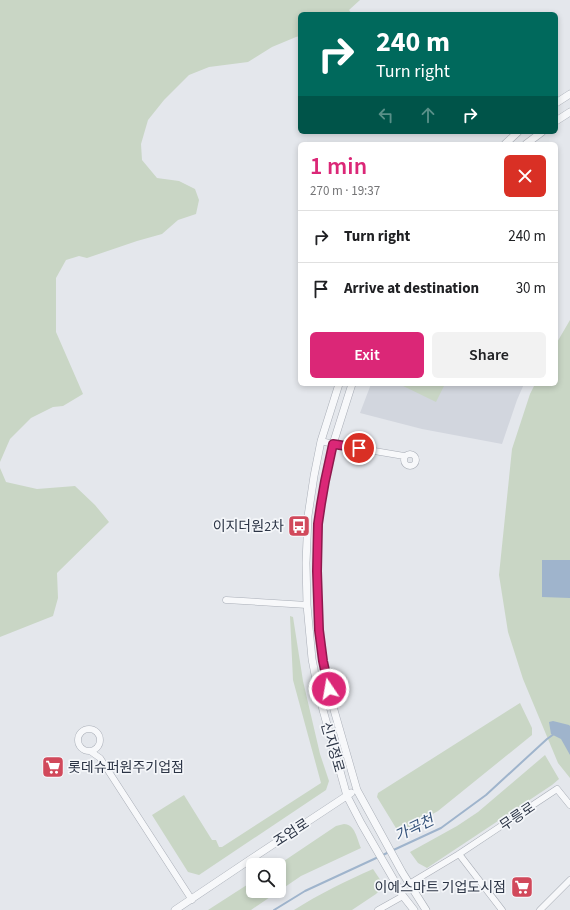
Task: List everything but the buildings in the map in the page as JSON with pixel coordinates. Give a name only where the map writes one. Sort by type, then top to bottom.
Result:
[{"type":"street","points":[[558,102],[570,94]]},
{"type":"street","points":[[558,120],[570,112]]},
{"type":"street","points":[[507,142],[516,134]]},
{"type":"street","points":[[529,142],[539,134]]},
{"type":"street","name":"신지정로","points":[[338,386],[321,440],[308,516],[306,563],[307,605],[312,659],[317,685],[347,796],[403,896],[414,910]]},
{"type":"street","name":"신지정로","points":[[351,386],[333,444],[318,524],[317,571],[319,630],[323,661],[332,703],[356,790],[402,872],[426,910]]},
{"type":"street","points":[[321,440],[333,444],[404,456]]},
{"type":"street","points":[[226,600],[319,605]]},
{"type":"street","points":[[100,758],[99,746],[101,738],[99,734],[97,731],[89,728],[82,731],[78,736],[78,744],[83,749],[100,758],[192,900]]},
{"type":"street","points":[[90,752],[97,749],[99,746]]},
{"type":"street","name":"무릉로","points":[[409,884],[460,854],[557,789],[570,805]]},
{"type":"street","name":"조엄로","points":[[175,910],[192,900],[251,858],[356,790]]},
{"type":"street","points":[[460,854],[502,910]]},
{"type":"street","points":[[540,910],[570,880]]},
{"type":"street","points":[[378,910],[403,896]]},
{"type":"shaded area","points":[[370,386],[523,386],[502,444],[422,429],[360,413]]},
{"type":"green space","points":[[0,0],[360,0],[349,10],[350,12],[298,12],[298,36],[272,47],[248,62],[209,67],[189,75],[164,100],[148,120],[141,144],[142,160],[157,178],[179,181],[195,189],[199,200],[196,214],[178,220],[162,234],[87,258],[79,256],[66,260],[56,278],[56,332],[83,394],[63,406],[53,407],[31,418],[10,439],[0,462]]},
{"type":"green space","points":[[570,320],[570,778],[558,763],[523,679],[508,632],[499,575],[512,449],[534,386],[558,386],[558,341]]},
{"type":"green space","points":[[403,386],[444,386],[436,402]]},
{"type":"green space","points":[[0,468],[6,482],[37,489],[75,486],[95,505],[109,522],[57,573],[58,598],[53,616],[0,637]]},
{"type":"green space","points":[[290,616],[293,617],[303,681],[320,754],[329,781],[326,790],[199,875],[188,872],[152,815],[184,795],[212,840],[216,840],[219,847],[222,847],[321,783],[293,680]]},
{"type":"green space","points":[[520,703],[532,728],[532,735],[438,811],[399,833],[377,797],[378,793]]},
{"type":"green space","points":[[545,755],[559,779],[552,785],[427,868],[418,863],[410,852],[457,826],[478,812]]},
{"type":"green space","points":[[344,824],[351,826],[357,836],[361,848],[301,876],[286,886],[286,860],[336,826]]},
{"type":"green space","points":[[373,869],[381,881],[381,889],[352,910],[294,910],[333,888]]},
{"type":"green space","points":[[246,886],[246,898],[269,898],[251,910],[208,910]]},
{"type":"water","points":[[542,560],[570,560],[570,598],[542,597]]},
{"type":"water","points":[[553,721],[570,726],[570,755],[561,739],[551,734],[549,722]]},
{"type":"waterway","name":"가곡천","points":[[274,910],[305,891],[441,828],[486,795],[554,734]]},
{"type":"place","name":"이지더원2차","points":[[299,526]]},
{"type":"place","name":"롯데슈퍼원주기업점","points":[[53,767]]},
{"type":"place","name":"이에스마트 기업도시점","points":[[522,887]]},
{"type":"route","points":[[329,689],[323,661],[319,630],[317,571],[318,524],[333,444],[359,448]]}]
